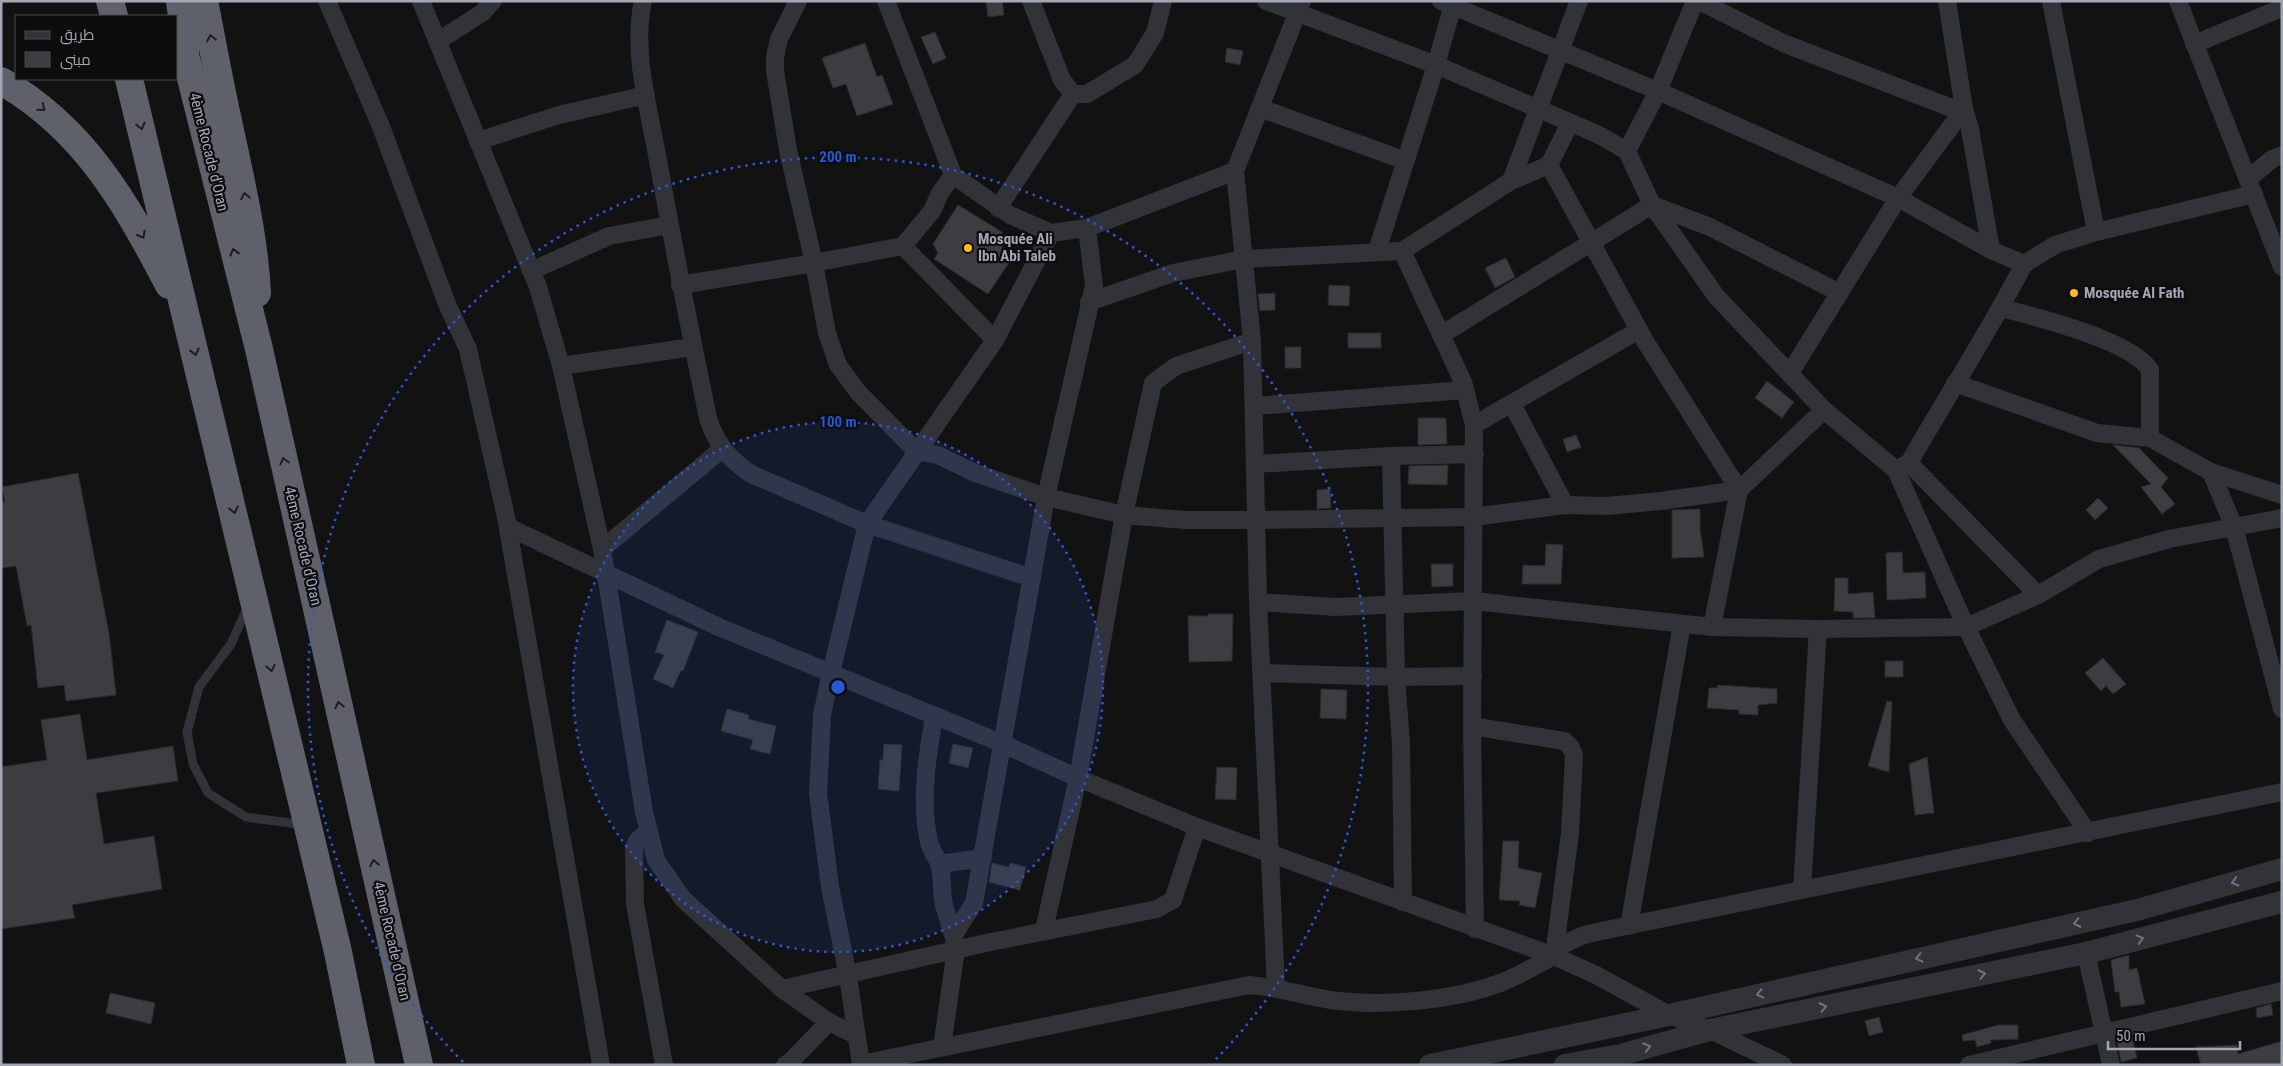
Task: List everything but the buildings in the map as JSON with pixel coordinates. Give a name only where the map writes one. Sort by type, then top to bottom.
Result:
[{"type":"highway","points":[[110,1],[114,15]]},
{"type":"highway","points":[[167,1],[172,15]]},
{"type":"highway","points":[[180,1],[187,62]]},
{"type":"highway","points":[[204,1],[228,121],[246,196],[255,262],[259,349]]},
{"type":"highway","name":"4ème Rocade d'Oran","points":[[178,36],[187,62],[259,349],[420,1065]]},
{"type":"highway","points":[[129,80],[308,825],[361,1065]]},
{"type":"highway","points":[[1,81],[42,106],[76,140],[104,172],[147,244],[188,322]]},
{"type":"street","points":[[327,1],[380,124],[447,304],[468,349],[508,527],[601,1065]]},
{"type":"street","points":[[421,1],[531,271],[561,366],[602,549],[649,831],[656,860],[683,899],[782,989],[830,1022],[857,1036]]},
{"type":"street","points":[[438,41],[477,17],[493,1]]},
{"type":"street","points":[[643,1],[638,40],[646,95],[680,285],[708,418],[714,437],[722,449],[751,474],[867,524],[1032,578]]},
{"type":"street","points":[[798,1],[779,40],[775,57],[775,71],[788,150],[814,263],[827,333],[838,365],[858,392],[916,451],[938,454],[974,473],[1046,497],[1124,515],[1184,520],[1473,517],[1565,505],[1607,506],[1739,490]]},
{"type":"street","points":[[886,1],[953,175],[998,208],[1052,233],[1087,228],[1235,171]]},
{"type":"street","points":[[1031,1],[1062,80],[1073,94]]},
{"type":"street","points":[[1073,94],[1087,94],[1135,65],[1154,33],[1163,1]]},
{"type":"street","points":[[1266,1],[1300,7],[1597,134],[1627,151],[1652,205],[1716,296],[1824,410],[1903,466],[2038,595]]},
{"type":"street","points":[[1511,181],[1579,1]]},
{"type":"street","points":[[1627,151],[1658,91],[1697,1],[1783,43],[1949,107],[1964,109]]},
{"type":"street","points":[[1947,1],[1964,109],[1970,129],[1991,250]]},
{"type":"street","points":[[2051,1],[2096,232]]},
{"type":"street","points":[[2178,1],[2282,268]]},
{"type":"street","points":[[1378,251],[1436,65],[1449,3],[1658,91],[1898,198],[1991,250],[2024,264]]},
{"type":"street","points":[[1276,987],[1268,853],[1263,673],[1258,602],[1252,341],[1235,171],[1300,7]]},
{"type":"street","points":[[2194,44],[2282,8]]},
{"type":"street","points":[[998,208],[1073,94]]},
{"type":"street","points":[[478,142],[559,115],[646,95]]},
{"type":"street","points":[[1260,108],[1406,162]]},
{"type":"street","points":[[1790,373],[1898,198],[1964,109]]},
{"type":"street","points":[[1089,302],[1172,273],[1244,259],[1402,251],[1511,181],[1549,165],[1570,123]]},
{"type":"street","points":[[1903,466],[2001,308],[2024,264],[2055,245],[2251,187],[2272,159],[2282,155]]},
{"type":"street","points":[[1549,165],[1639,330],[1739,490]]},
{"type":"street","points":[[680,285],[903,246],[932,211],[940,193],[953,175]]},
{"type":"street","points":[[1441,335],[1652,205]]},
{"type":"street","points":[[1652,205],[1710,227],[1840,292]]},
{"type":"street","points":[[531,271],[609,236],[669,225]]},
{"type":"street","points":[[942,1047],[955,942],[974,903],[1046,497],[1094,286],[1087,228]]},
{"type":"street","points":[[1052,233],[995,340],[867,524],[831,673],[822,715],[818,794],[830,887],[848,976],[861,1064],[1118,1013],[1249,984],[1276,987],[1330,1000],[1392,1001],[1440,997],[1498,984],[1584,935],[2282,792]]},
{"type":"street","points":[[903,246],[995,340]]},
{"type":"street","points":[[1402,251],[1465,390],[1474,425],[1472,726],[1475,929]]},
{"type":"street","points":[[2001,308],[2041,318],[2125,348],[2144,360],[2150,370],[2150,438]]},
{"type":"street","points":[[1474,425],[1639,330]]},
{"type":"street","points":[[1044,930],[1078,778],[1124,515],[1153,383],[1176,366],[1252,341]]},
{"type":"street","points":[[561,366],[693,347]]},
{"type":"street","points":[[1955,383],[2097,433],[2150,438],[2211,472],[2282,496]]},
{"type":"street","points":[[1254,406],[1465,390]]},
{"type":"street","points":[[1512,404],[1565,505]]},
{"type":"street","points":[[1712,627],[1739,490],[1824,410]]},
{"type":"street","points":[[602,549],[722,449]]},
{"type":"street","points":[[1256,464],[1391,456],[1475,454]]},
{"type":"street","points":[[1391,456],[1394,518],[1396,677],[1401,744],[1403,902]]},
{"type":"street","points":[[1903,466],[1966,627],[2012,720],[2088,833]]},
{"type":"street","points":[[2211,472],[2234,527],[2282,709]]},
{"type":"street","points":[[1258,602],[1336,606],[1474,601],[1712,627],[1818,629],[1966,627],[2038,595],[2099,560],[2169,539],[2282,518]]},
{"type":"street","points":[[508,527],[721,628],[1001,743],[1078,778],[1197,827],[1475,929],[1555,952],[1669,1014],[1710,1030],[1774,1063]]},
{"type":"street","points":[[1629,926],[1682,624]]},
{"type":"street","points":[[1802,890],[1818,629]]},
{"type":"street","points":[[1263,673],[1396,677],[1473,676]]},
{"type":"street","points":[[934,717],[927,767],[926,824],[930,844],[939,864],[944,905],[955,942]]},
{"type":"street","points":[[1472,726],[1564,740],[1570,746],[1574,755],[1570,834],[1555,952]]},
{"type":"street","points":[[782,989],[848,976],[955,942],[1044,930],[1157,909],[1173,900],[1197,827]]},
{"type":"street","points":[[649,831],[638,840],[634,848],[635,904],[664,1065]]},
{"type":"street","points":[[939,864],[983,858]]},
{"type":"street","points":[[1430,1065],[2137,910],[2282,869]]},
{"type":"street","points":[[1566,1065],[1618,1060],[1710,1030],[2086,953],[2282,902]]},
{"type":"street","points":[[2086,953],[2111,1065]]},
{"type":"street","points":[[1969,1065],[2282,991]]},
{"type":"street","points":[[785,1065],[830,1022]]},
{"type":"street","points":[[412,1029],[426,1065]]},
{"type":"lane","points":[[253,594],[231,644],[200,687],[187,732],[193,764],[208,793],[246,817],[308,825]]},
{"type":"place","name":"Mosquée Ali Ibn Abi Taleb","points":[[968,248]]},
{"type":"place","name":"Mosquée Al Fath","points":[[2074,293]]}]
